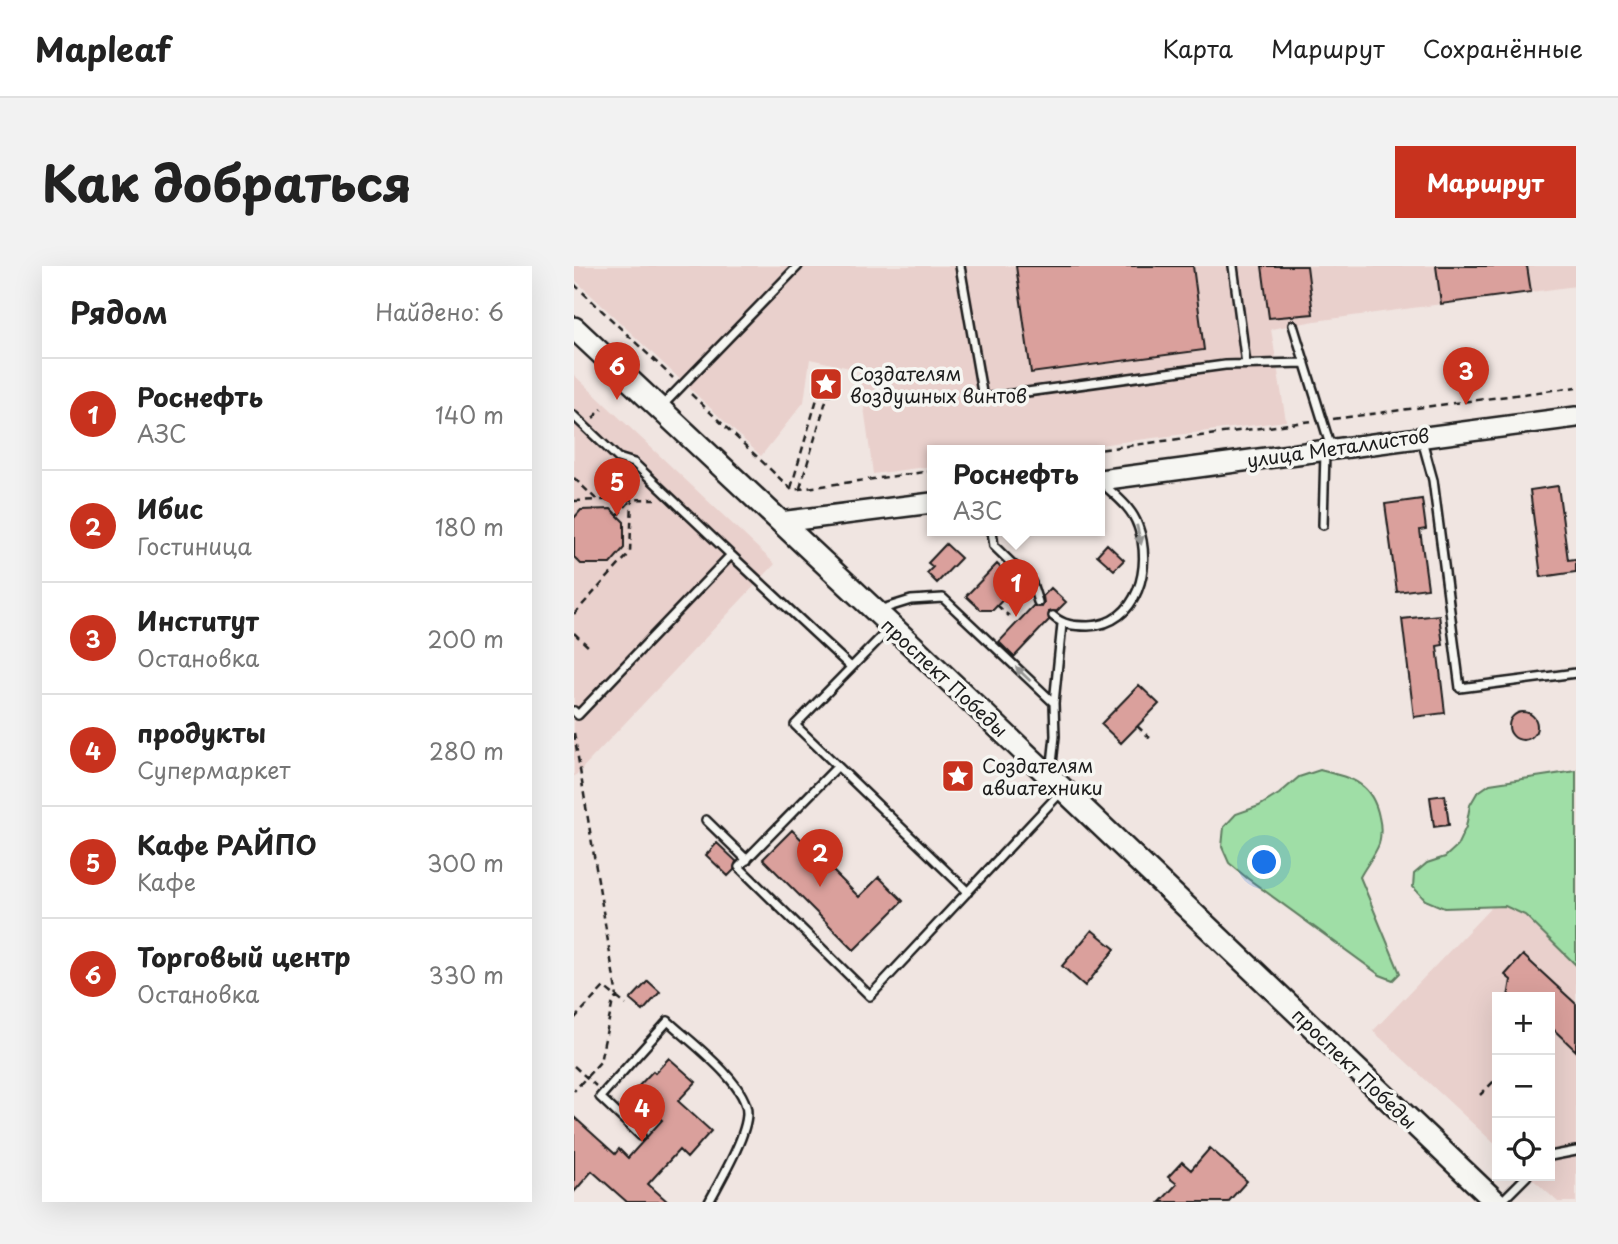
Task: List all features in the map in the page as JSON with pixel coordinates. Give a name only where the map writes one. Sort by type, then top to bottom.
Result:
[{"type":"main road","name":"проспект Победы","points":[[574,328],[1498,1202]]},
{"type":"street","name":"улица Металлистов","points":[[1105,480],[1576,417]]},
{"type":"street","points":[[780,522],[927,504]]},
{"type":"lane","points":[[659,409],[798,266]]},
{"type":"lane","points":[[960,266],[983,398],[1246,364],[1305,363]]},
{"type":"lane","points":[[1233,266],[1246,364]]},
{"type":"lane","points":[[1293,325],[1328,449],[1324,525]]},
{"type":"lane","points":[[574,416],[618,458],[634,463],[851,667]]},
{"type":"lane","points":[[1421,436],[1433,480],[1460,688],[1576,673]]},
{"type":"lane","points":[[1053,616],[1062,624],[1098,626],[1121,616],[1131,604],[1142,576],[1143,560],[1138,526],[1124,503],[1105,486]]},
{"type":"lane","points":[[993,536],[994,546],[1032,583],[1038,601]]},
{"type":"lane","points":[[574,711],[578,715],[731,555]]},
{"type":"lane","points":[[875,611],[911,600],[943,598],[1054,703]]},
{"type":"lane","points":[[837,767],[739,867],[870,996],[968,892],[1057,784],[1054,703],[1062,624]]},
{"type":"lane","points":[[892,626],[795,725],[968,892]]},
{"type":"lane","points":[[706,820],[747,860]]},
{"type":"lane","points":[[642,1136],[600,1097],[668,1021],[732,1081],[745,1100],[746,1124],[709,1202]]},
{"type":"lane","points":[[1555,1155],[1576,1151]]},
{"type":"lane","points":[[1498,1202],[1521,1181]]},
{"type":"path","points":[[574,284],[791,488],[927,472]]},
{"type":"path","points":[[820,373],[837,378],[832,396],[819,392],[815,391],[820,373]]},
{"type":"path","points":[[791,488],[819,392]]},
{"type":"path","points":[[800,489],[828,394]]},
{"type":"path","points":[[805,439],[814,441]]},
{"type":"path","points":[[574,478],[597,500]]},
{"type":"path","points":[[617,516],[632,499]]},
{"type":"path","points":[[574,614],[630,553],[632,499]]},
{"type":"path","points":[[574,501],[672,499]]},
{"type":"path","points":[[574,605],[578,609]]},
{"type":"path","points":[[997,606],[1009,616]]},
{"type":"path","points":[[574,633],[591,649]]},
{"type":"path","points":[[1137,726],[1150,738]]},
{"type":"path","points":[[574,733],[617,997]]},
{"type":"path","points":[[574,1019],[604,987],[626,1005]]},
{"type":"path","points":[[574,1091],[600,1062],[613,1001],[617,997]]},
{"type":"path","points":[[574,1066],[604,1093]]},
{"type":"path","points":[[1480,1095],[1492,1083]]},
{"type":"shaded area","points":[[574,266],[1576,266],[1576,286],[1271,329],[1286,421],[1099,445],[927,445],[927,467],[873,474],[859,370],[810,359],[804,402],[761,456],[574,279]]},
{"type":"shaded area","points":[[574,375],[775,564],[575,776],[574,776]]},
{"type":"shaded area","points":[[1524,873],[1576,921],[1576,1202],[1558,1202],[1535,1181],[1555,1181],[1555,992],[1492,992],[1492,1141],[1373,1031]]},
{"type":"green space","points":[[1320,770],[1358,783],[1376,805],[1380,823],[1379,844],[1360,877],[1400,973],[1393,980],[1380,975],[1247,878],[1229,863],[1222,847],[1224,827],[1236,814],[1259,806],[1299,777]]},
{"type":"green space","points":[[1576,771],[1576,965],[1525,915],[1505,906],[1444,908],[1425,900],[1413,887],[1414,874],[1427,863],[1445,857],[1457,846],[1466,827],[1470,805],[1477,793],[1490,784]]},
{"type":"building","points":[[1016,266],[1193,266],[1204,350],[1031,373]]},
{"type":"building","points":[[1262,266],[1307,266],[1313,314],[1269,318]]},
{"type":"building","points":[[1436,266],[1527,266],[1531,292],[1441,304]]},
{"type":"building","points":[[1558,486],[1568,560],[1576,559],[1576,572],[1541,577],[1530,490]]},
{"type":"building","points":[[1422,499],[1426,529],[1420,530],[1428,588],[1397,592],[1385,504]]},
{"type":"building","points":[[611,509],[624,522],[624,548],[610,564],[581,564],[574,557],[574,518],[581,510]]},
{"type":"building","points":[[946,544],[961,558],[937,583],[927,573],[933,567],[928,563]]},
{"type":"building","points":[[1107,544],[1124,560],[1114,570],[1097,555]]},
{"type":"building","points":[[997,564],[1018,584],[993,610],[981,610],[966,596]]},
{"type":"building","points":[[1051,588],[1066,602],[1057,611],[1049,612],[1049,620],[1014,657],[999,642],[1033,606],[1042,607],[1043,596]]},
{"type":"building","points":[[1439,615],[1443,645],[1437,646],[1445,713],[1414,717],[1402,619]]},
{"type":"building","points":[[1139,685],[1159,704],[1121,743],[1101,724]]},
{"type":"building","points":[[1523,712],[1533,716],[1537,726],[1533,736],[1523,740],[1513,736],[1509,726],[1513,716]]},
{"type":"building","points":[[1445,795],[1449,825],[1434,827],[1430,797]]},
{"type":"building","points":[[792,830],[859,897],[879,877],[903,901],[854,950],[763,859]]},
{"type":"building","points":[[717,843],[736,861],[734,870],[728,876],[706,855]]},
{"type":"building","points":[[1092,930],[1115,949],[1085,986],[1062,966]]},
{"type":"building","points":[[1523,955],[1576,1004],[1576,1051],[1555,1031],[1555,992],[1509,992],[1511,980],[1505,975]]},
{"type":"building","points":[[648,981],[660,992],[643,1011],[630,1000]]},
{"type":"building","points":[[669,1058],[696,1082],[678,1101],[711,1131],[687,1158],[679,1150],[648,1184],[668,1202],[627,1202],[592,1171],[574,1192],[574,1117],[615,1154],[619,1149],[628,1158],[662,1120],[632,1093]]},
{"type":"building","points":[[1210,1148],[1247,1181],[1228,1202],[1160,1202],[1177,1184],[1168,1177],[1182,1162],[1191,1170]]},
{"type":"place","name":"Создателям воздушных винтов","points":[[826,384]]},
{"type":"place","name":"Торговый центр","points":[[617,400]]},
{"type":"place","name":"Институт","points":[[1466,405]]},
{"type":"place","name":"Кафе РАЙПО","points":[[617,516]]},
{"type":"place","name":"Роснефть","points":[[1016,617]]},
{"type":"place","name":"Создателям авиатехники","points":[[958,776]]},
{"type":"place","name":"Ибис","points":[[820,887]]},
{"type":"place","name":"продукты","points":[[642,1142]]}]
